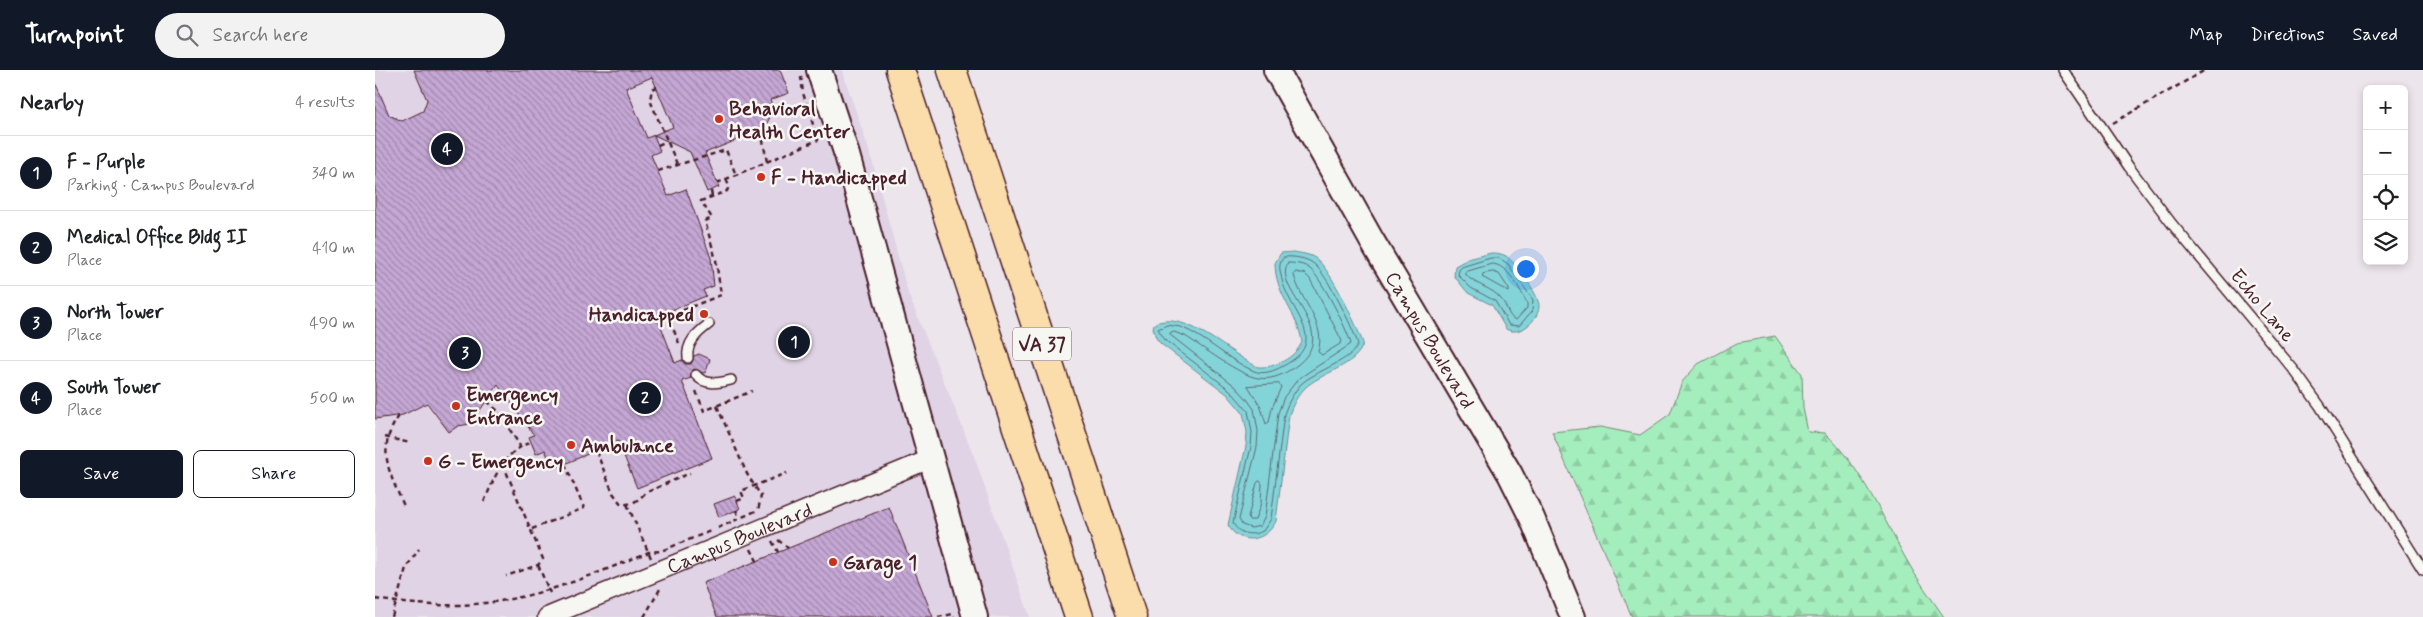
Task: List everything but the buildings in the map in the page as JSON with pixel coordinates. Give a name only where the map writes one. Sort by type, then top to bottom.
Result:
[{"type":"highway","name":"VA 37","points":[[900,70],[1079,617]]},
{"type":"highway","name":"VA 37","points":[[952,70],[1132,617]]},
{"type":"street","points":[[819,70],[847,155],[975,617]]},
{"type":"street","name":"Campus Boulevard","points":[[1276,70],[1372,242],[1507,469],[1535,525],[1573,617]]},
{"type":"street","name":"Campus Boulevard","points":[[547,617],[930,458]]},
{"type":"lane","name":"Echo Lane","points":[[2063,70],[2129,167],[2172,224],[2299,377],[2320,406],[2423,570]]},
{"type":"lane","points":[[688,358],[689,345],[700,331],[709,324]]},
{"type":"lane","points":[[696,376],[705,382],[714,383],[731,380]]},
{"type":"path","points":[[717,183],[818,140],[801,85],[802,70]]},
{"type":"path","points":[[2104,128],[2205,70]]},
{"type":"path","points":[[657,87],[652,90],[650,100],[677,164]]},
{"type":"path","points":[[761,130],[767,162]]},
{"type":"path","points":[[658,145],[667,141]]},
{"type":"path","points":[[658,171],[725,150],[736,175]]},
{"type":"path","points":[[679,345],[668,316],[721,295],[716,260],[705,221],[712,218],[701,201],[727,191],[729,186],[726,179]]},
{"type":"path","points":[[711,191],[712,196]]},
{"type":"path","points":[[694,386],[704,411],[752,391]]},
{"type":"path","points":[[487,401],[499,412],[520,446]]},
{"type":"path","points":[[545,596],[649,552],[661,551],[757,510],[761,496],[747,474],[717,406]]},
{"type":"path","points":[[399,416],[390,426],[385,437],[383,454],[386,466],[405,508]]},
{"type":"path","points":[[385,437],[409,442]]},
{"type":"path","points":[[484,502],[495,473],[520,446],[531,442]]},
{"type":"path","points":[[596,451],[621,504],[639,500],[645,493],[690,473]]},
{"type":"path","points":[[503,464],[532,529],[543,559],[538,565],[506,576]]},
{"type":"path","points":[[532,529],[585,508],[565,464]]},
{"type":"path","points":[[737,501],[743,498],[741,491],[787,473]]},
{"type":"path","points":[[627,504],[649,552]]},
{"type":"path","points":[[777,552],[770,538],[779,540],[788,548]]},
{"type":"path","points":[[750,547],[757,561]]},
{"type":"path","points":[[392,617],[406,568],[419,549]]},
{"type":"path","points":[[538,565],[550,593]]},
{"type":"path","points":[[644,617],[650,603],[663,584]]},
{"type":"path","points":[[375,599],[409,608]]},
{"type":"path","points":[[938,617],[953,614],[954,617]]},
{"type":"shaded area","points":[[375,70],[842,70],[871,156],[908,293],[974,456],[1030,617],[375,617]]},
{"type":"green space","points":[[1775,336],[1802,374],[1803,408],[1808,432],[1825,433],[1838,446],[1860,476],[1910,566],[1944,617],[1632,617],[1552,432],[1600,427],[1640,435],[1670,414],[1682,382],[1698,364],[1737,343]]},
{"type":"water","points":[[1293,252],[1315,258],[1328,273],[1363,343],[1360,351],[1347,363],[1312,383],[1295,400],[1289,415],[1276,521],[1272,528],[1260,537],[1246,539],[1233,532],[1228,525],[1246,446],[1247,432],[1243,413],[1227,394],[1161,344],[1156,338],[1153,328],[1154,324],[1166,321],[1179,322],[1193,327],[1258,367],[1271,366],[1284,361],[1295,353],[1302,342],[1296,322],[1282,294],[1275,263],[1281,253]]},
{"type":"water","points":[[1491,253],[1502,254],[1510,259],[1536,295],[1539,307],[1538,312],[1532,322],[1517,331],[1506,329],[1492,305],[1468,293],[1454,276],[1455,266],[1468,259]]},
{"type":"place","name":"Behavioral Health Center","points":[[719,119]]},
{"type":"place","name":"South Tower","points":[[447,149]]},
{"type":"place","name":"F - Handicapped","points":[[761,177]]},
{"type":"place","name":"Handicapped","points":[[704,314]]},
{"type":"place","name":"F - Purple","points":[[794,342]]},
{"type":"place","name":"North Tower","points":[[465,353]]},
{"type":"place","name":"Medical Office Bldg II","points":[[645,398]]},
{"type":"place","name":"Emergency Entrance","points":[[456,406]]},
{"type":"place","name":"Ambulance","points":[[571,445]]},
{"type":"place","name":"G - Emergency","points":[[428,461]]},
{"type":"place","name":"Garage 1","points":[[833,562]]}]
